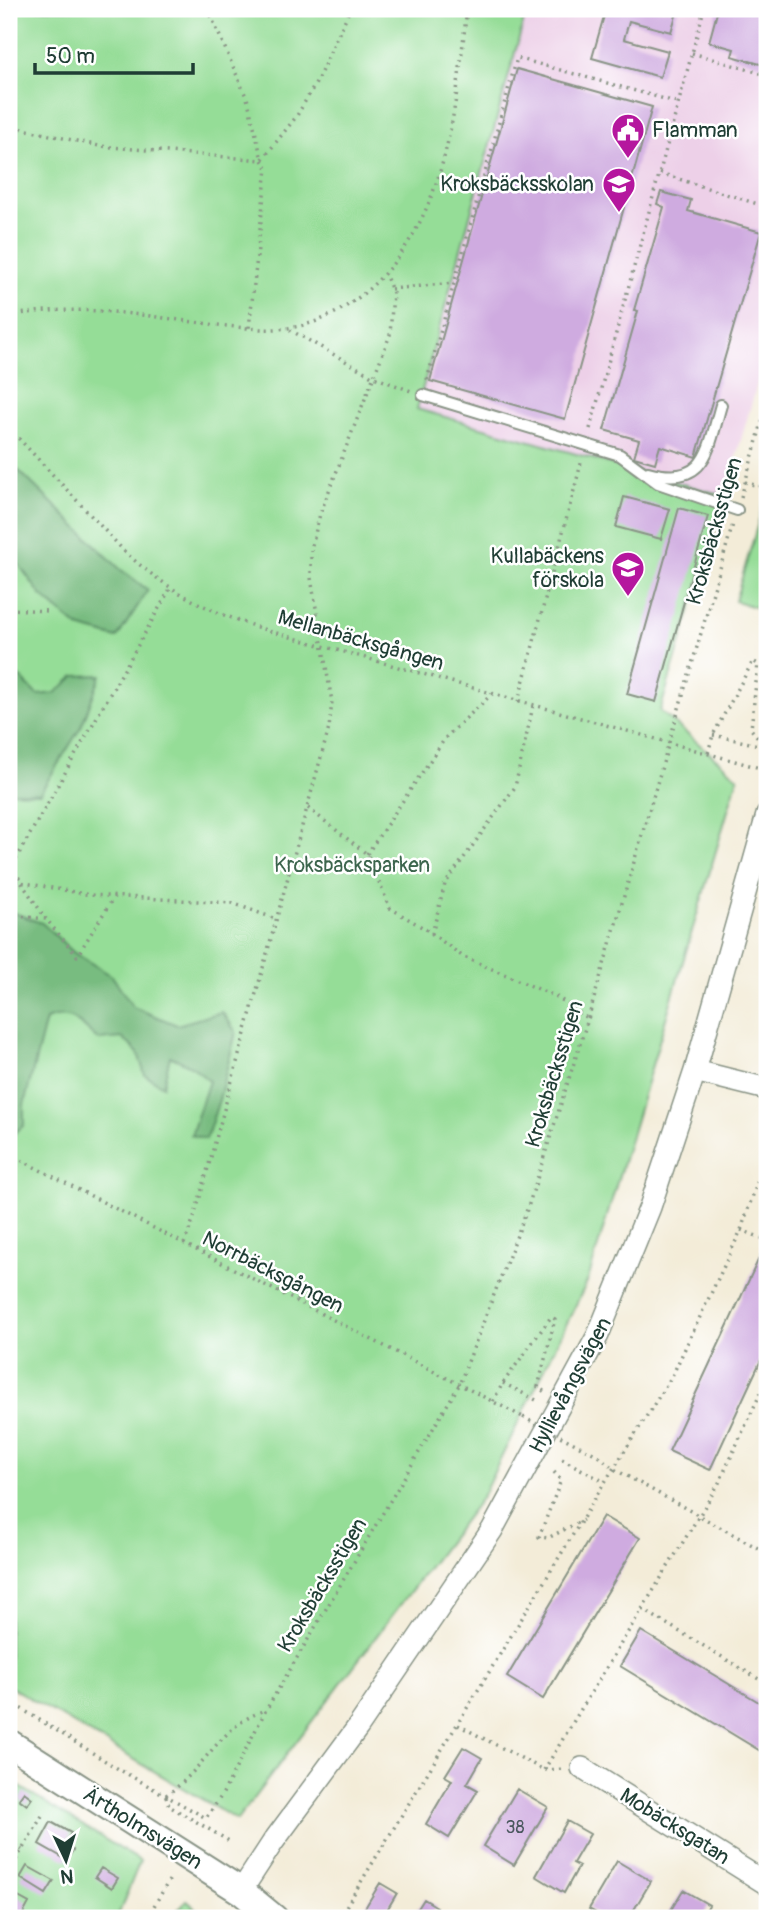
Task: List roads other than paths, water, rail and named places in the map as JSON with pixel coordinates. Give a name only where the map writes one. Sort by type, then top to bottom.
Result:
[{"type":"street","name":"Hyllievångsvägen","points":[[241,1891],[358,1727],[492,1530],[569,1393],[598,1335],[650,1208],[695,1071],[767,815]]},
{"type":"street","points":[[695,1071],[767,1089]]},
{"type":"street","name":"Ärtholmsvägen","points":[[9,1744],[241,1891],[274,1918]]},
{"type":"street","name":"Mobäcksgatan","points":[[582,1768],[767,1884]]},
{"type":"lane","points":[[423,395],[620,456],[658,483],[737,510]]},
{"type":"lane","points":[[639,469],[667,477],[694,471],[704,462],[721,405]]},
{"type":"place","name":"Flamman","points":[[628,160]]},
{"type":"place","name":"Kroksbäcksskolan","points":[[619,214]]},
{"type":"place","name":"Kullabäckens förskola","points":[[628,598]]},
{"type":"park label","name":"Kroksbäcksparken","points":[[352,865]]}]
